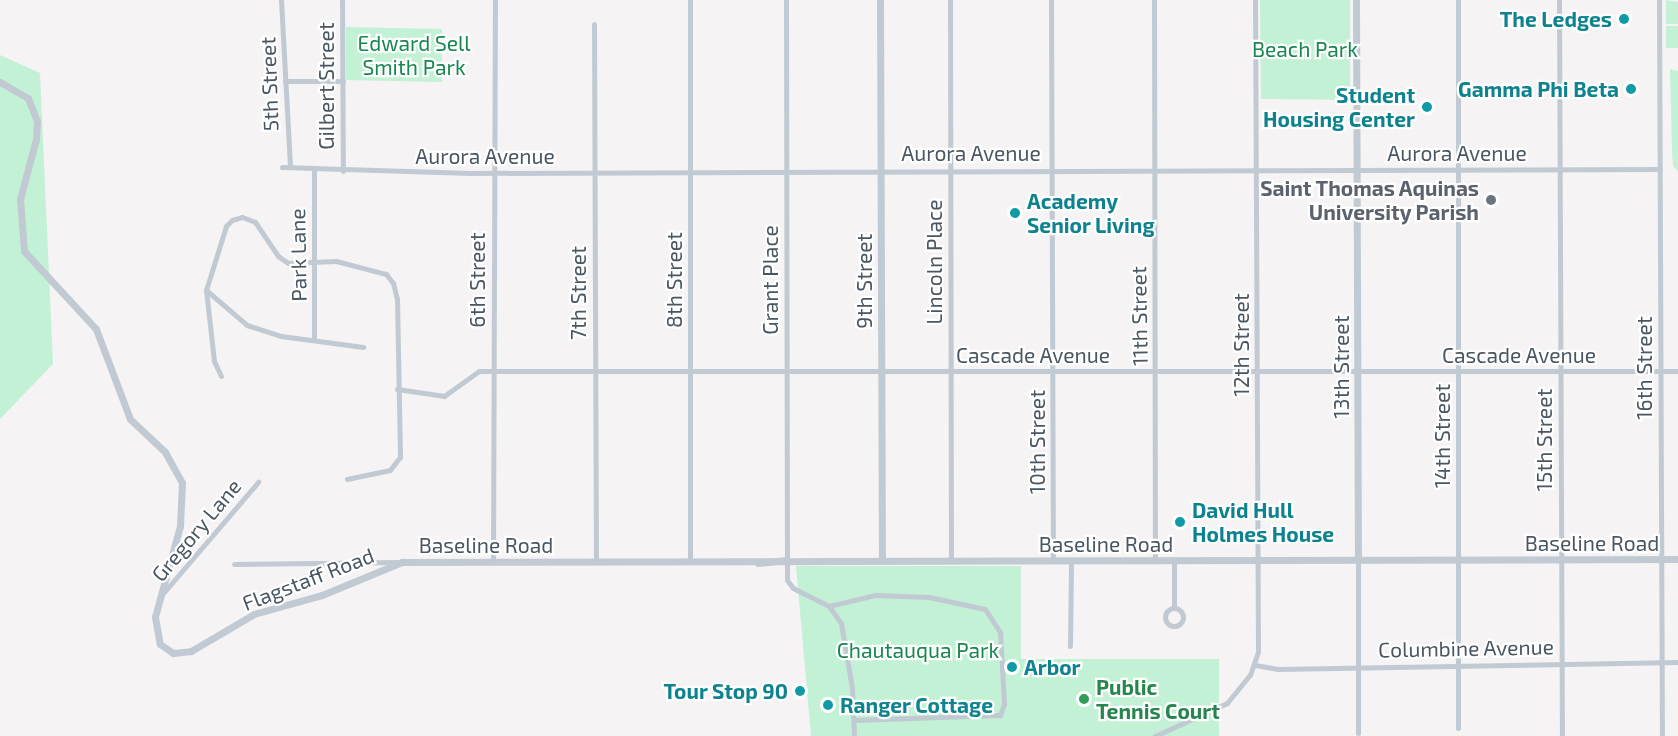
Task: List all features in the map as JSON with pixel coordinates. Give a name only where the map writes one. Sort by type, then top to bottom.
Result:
[{"type":"street","name":"5th Street","points":[[281,0],[290,167]]},
{"type":"street","name":"Gilbert Street","points":[[342,0],[343,171]]},
{"type":"street","name":"6th Street","points":[[493,561],[495,0]]},
{"type":"street","name":"8th Street","points":[[690,0],[690,560]]},
{"type":"street","name":"Grant Place","points":[[786,0],[787,560],[790,586],[829,606]]},
{"type":"street","name":"9th Street","points":[[880,0],[882,561]]},
{"type":"street","name":"Lincoln Place","points":[[950,0],[951,561]]},
{"type":"street","name":"10th Street","points":[[1051,0],[1053,560]]},
{"type":"street","name":"11th Street","points":[[1154,0],[1155,560]]},
{"type":"street","name":"12th Street","points":[[1155,736],[1219,708],[1243,686],[1255,665],[1258,646],[1255,0]]},
{"type":"street","name":"13th Street","points":[[1356,0],[1358,733]]},
{"type":"street","name":"14th Street","points":[[1458,0],[1460,170],[1458,728]]},
{"type":"street","name":"15th Street","points":[[1559,0],[1562,736]]},
{"type":"street","name":"16th Street","points":[[1659,0],[1662,736]]},
{"type":"street","name":"7th Street","points":[[594,24],[596,561]]},
{"type":"street","points":[[285,81],[343,81]]},
{"type":"street","name":"Flagstaff Road","points":[[0,82],[28,98],[37,121],[36,139],[20,199],[20,231],[26,255],[96,329],[130,419],[165,452],[182,483],[180,526],[158,598],[157,637],[164,649],[178,654],[210,641],[254,614],[322,595],[402,562]]},
{"type":"street","name":"Aurora Avenue","points":[[282,167],[343,171],[495,172],[1660,169]]},
{"type":"street","name":"Park Lane","points":[[314,170],[314,339]]},
{"type":"street","points":[[221,376],[212,350],[206,290],[226,226],[237,218],[255,222],[282,260],[296,264],[336,261],[380,272],[391,279],[397,299],[398,462],[390,470],[346,479]]},
{"type":"street","points":[[206,290],[247,325],[281,336],[363,347]]},
{"type":"street","name":"Cascade Avenue","points":[[397,388],[444,396],[452,394],[472,373],[494,372],[1678,371]]},
{"type":"street","name":"Gregory Lane","points":[[158,598],[258,482]]},
{"type":"street","name":"Baseline Road","points":[[234,564],[690,560],[1678,560]]},
{"type":"street","points":[[1071,560],[1071,646]]},
{"type":"street","points":[[1174,560],[1174,608]]},
{"type":"street","points":[[854,720],[997,716],[1004,704],[1000,632],[985,609],[899,595],[854,598],[829,606],[845,634],[854,736]]},
{"type":"street","name":"Columbine Avenue","points":[[1255,665],[1278,669],[1460,663],[1678,662]]},
{"type":"green space","name":"Beach Park","points":[[1260,0],[1350,0],[1350,100],[1261,99]]},
{"type":"green space","points":[[1666,0],[1678,2],[1678,24],[1666,24]]},
{"type":"green space","points":[[1666,26],[1678,26],[1678,48],[1666,48]]},
{"type":"green space","name":"Edward Sell Smith Park","points":[[346,27],[442,29],[442,82],[346,80]]},
{"type":"green space","points":[[0,55],[40,73],[53,364],[0,419]]},
{"type":"green space","points":[[1670,69],[1678,71],[1678,171],[1673,166]]},
{"type":"green space","name":"Chautauqua Park","points":[[796,566],[1021,566],[1021,659],[1219,659],[1219,736],[811,736]]},
{"type":"place","name":"The Ledges","points":[[1624,19]]},
{"type":"place","name":"Gamma Phi Beta","points":[[1631,89]]},
{"type":"place","name":"Student Housing Center","points":[[1427,107]]},
{"type":"place","name":"Saint Thomas Aquinas University Parish","points":[[1491,200]]},
{"type":"place","name":"Academy Senior Living","points":[[1015,213]]},
{"type":"place","name":"David Hull Holmes House","points":[[1180,522]]},
{"type":"place","name":"Arbor","points":[[1012,667]]},
{"type":"place","name":"Tour Stop 90","points":[[800,691]]},
{"type":"place","name":"Public Tennis Court","points":[[1084,699]]},
{"type":"place","name":"Ranger Cottage","points":[[828,705]]}]
